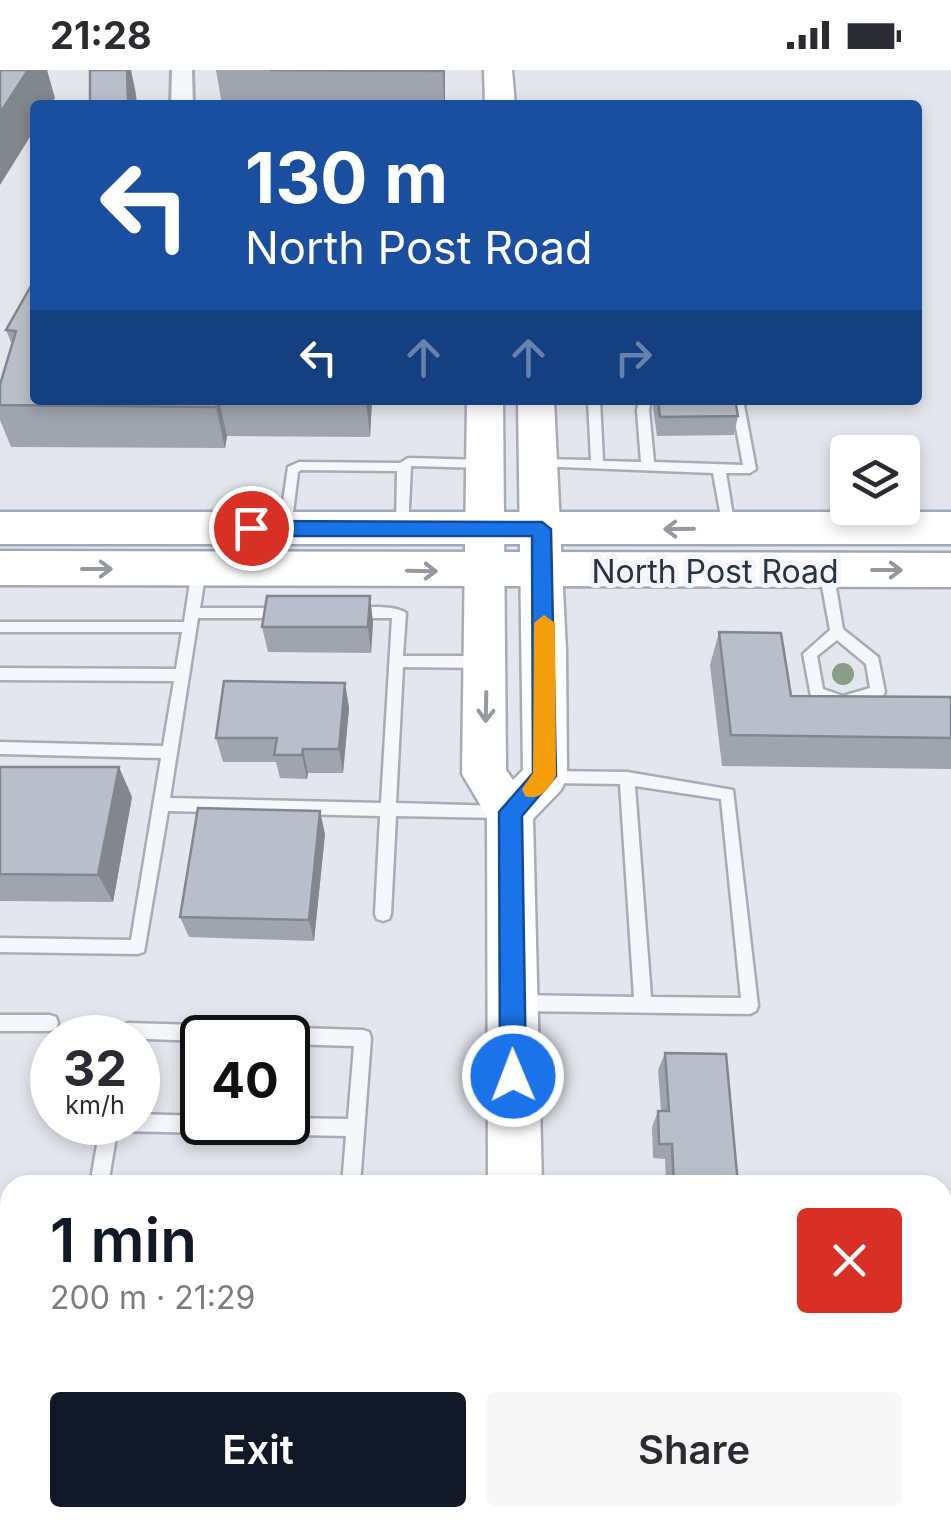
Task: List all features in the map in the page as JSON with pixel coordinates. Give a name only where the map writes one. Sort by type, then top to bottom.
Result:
[{"type":"main road","name":"North Post Road","points":[[0,528],[402,530],[486,551]]},
{"type":"main road","name":"North Post Road","points":[[542,550],[729,528],[951,528]]},
{"type":"main road","name":"North Post Road","points":[[0,568],[199,569],[542,550],[826,570],[951,570]]},
{"type":"street","points":[[182,70],[182,100]]},
{"type":"street","points":[[498,70],[500,100]]},
{"type":"street","points":[[485,405],[484,774],[510,812],[515,1175]]},
{"type":"street","points":[[510,812],[544,776],[536,405]]},
{"type":"lane","points":[[594,405],[597,464]]},
{"type":"lane","points":[[644,405],[648,468]]},
{"type":"lane","points":[[538,463],[750,469],[738,405]]},
{"type":"lane","points":[[402,530],[403,467],[408,462],[485,464]]},
{"type":"lane","points":[[284,529],[292,470],[299,466],[403,467]]},
{"type":"lane","points":[[719,469],[729,528]]},
{"type":"lane","points":[[0,945],[138,947],[199,569]]},
{"type":"lane","points":[[826,570],[837,632],[872,661],[878,692],[844,702],[816,692],[810,654],[837,632]]},
{"type":"lane","points":[[0,627],[305,613]]},
{"type":"lane","points":[[342,613],[399,613],[382,914]]},
{"type":"lane","points":[[396,662],[487,662]]},
{"type":"lane","points":[[0,674],[182,675]]},
{"type":"lane","points":[[0,748],[170,752]]},
{"type":"lane","points":[[512,1003],[750,1006],[728,794],[627,778],[544,776]]},
{"type":"lane","points":[[627,778],[643,1005]]},
{"type":"lane","points":[[161,804],[510,812]]},
{"type":"lane","points":[[0,1023],[30,1023]]},
{"type":"lane","points":[[160,1032],[363,1038],[352,1175]]},
{"type":"lane","points":[[160,1123],[356,1128]]},
{"type":"lane","points":[[101,1175],[109,1145]]},
{"type":"building","points":[[0,70],[28,70],[0,113]]},
{"type":"building","points":[[90,70],[127,70],[128,100],[90,100]]},
{"type":"building","points":[[271,70],[443,70],[443,71]]},
{"type":"building","points":[[30,288],[30,405],[216,407],[0,405],[0,385],[16,331],[6,330]]},
{"type":"building","points":[[659,405],[736,405],[738,416],[660,417]]},
{"type":"building","points":[[267,596],[370,596],[368,627],[262,627]]},
{"type":"building","points":[[719,632],[781,633],[791,696],[951,697],[951,738],[731,735]]},
{"type":"building","points":[[224,681],[345,683],[339,749],[303,749],[302,755],[274,755],[277,738],[216,738]]},
{"type":"building","points":[[0,767],[119,767],[98,875],[0,874]]},
{"type":"building","points":[[198,808],[320,811],[309,920],[180,917]]},
{"type":"building","points":[[665,1053],[726,1054],[737,1175],[674,1175],[672,1144],[659,1144],[658,1111],[669,1111]]},
{"type":"slow traffic","points":[[533,789],[544,776],[544,623]]},
{"type":"route","points":[[251,528],[542,529],[544,776],[510,812],[513,1076]]}]
